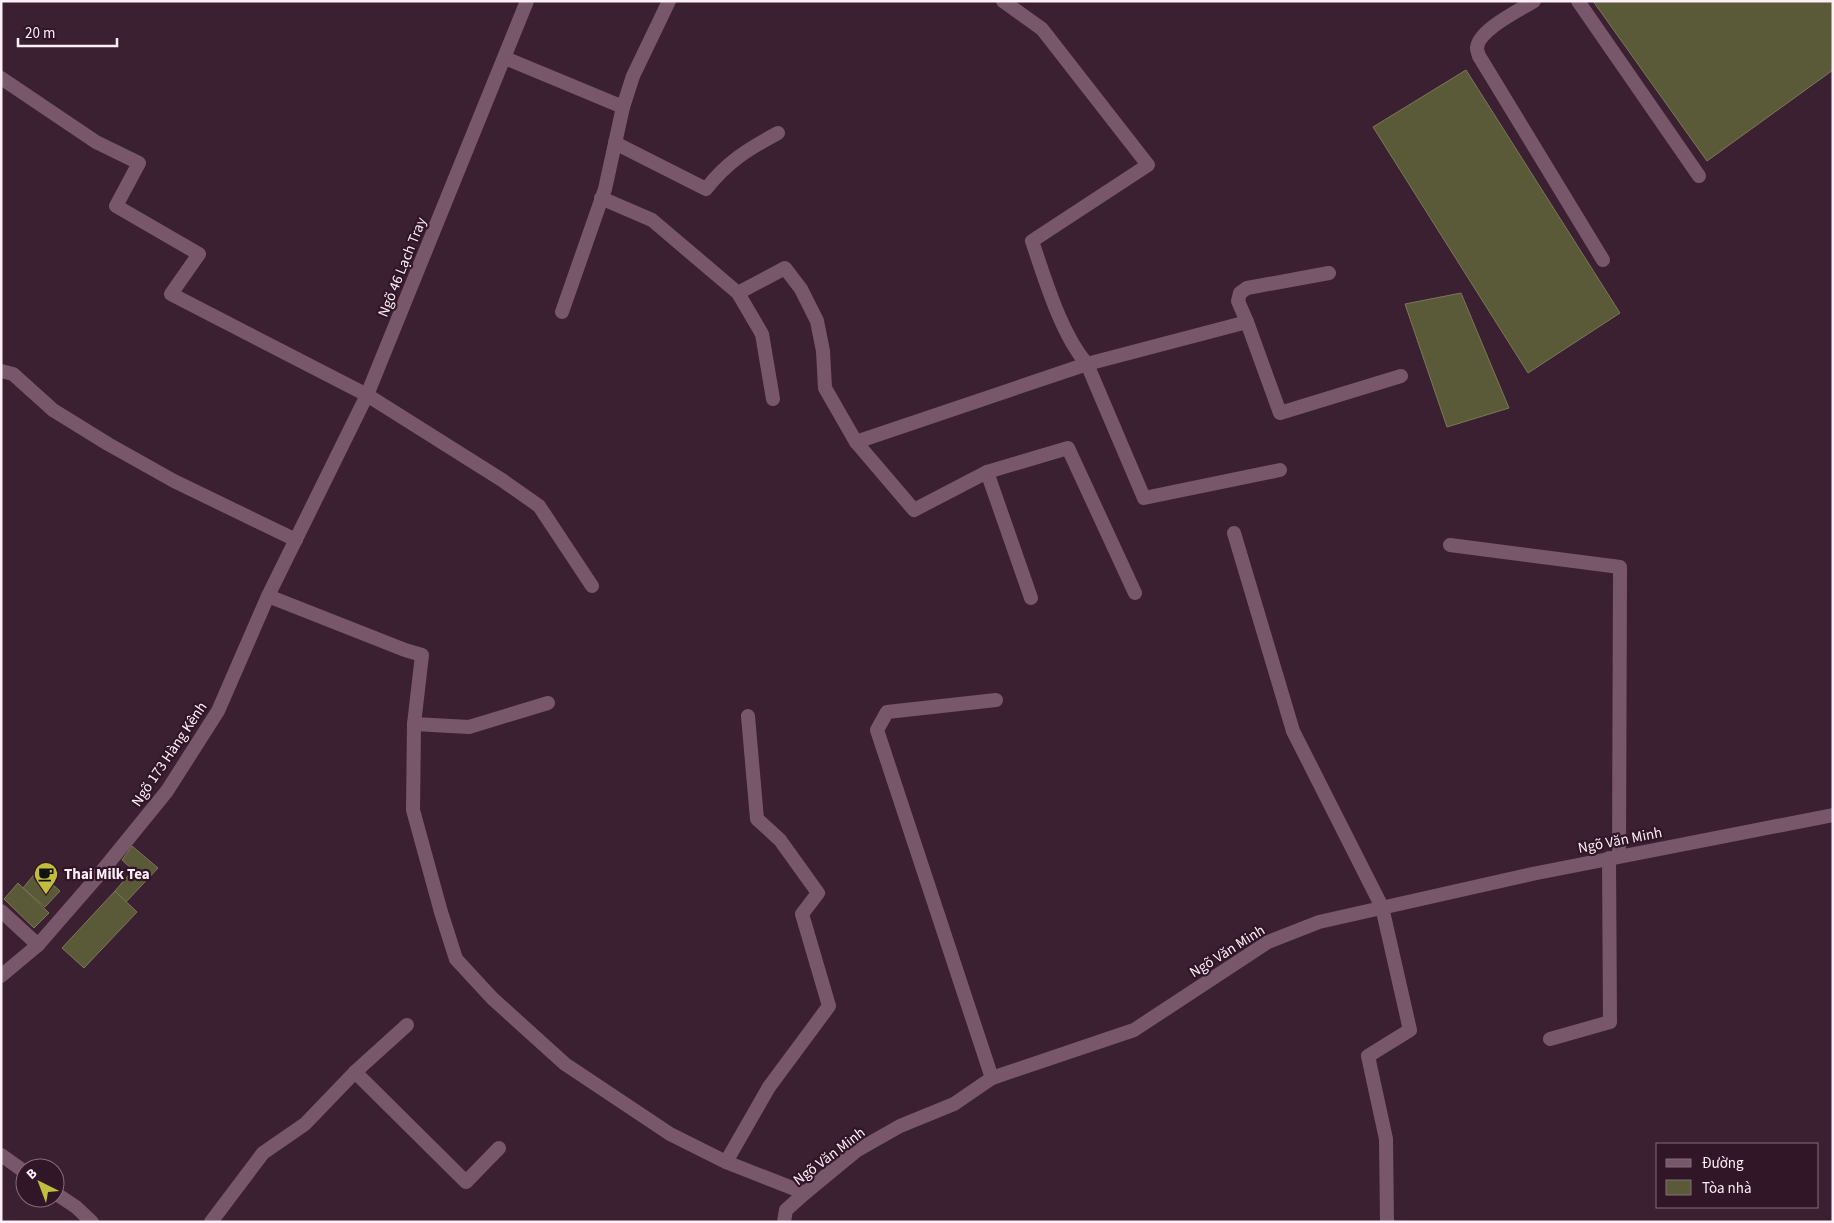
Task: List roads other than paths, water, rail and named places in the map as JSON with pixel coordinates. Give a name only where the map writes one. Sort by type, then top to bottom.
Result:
[{"type":"street","name":"Ngõ 46 Lạch Tray","points":[[296,540],[367,395],[528,1]]},
{"type":"street","points":[[562,312],[601,198],[623,107],[634,76],[669,1]]},
{"type":"street","points":[[1003,1],[1042,29],[1148,165],[1032,241],[1051,298],[1077,353],[1086,364],[1144,498],[1280,470]]},
{"type":"street","points":[[1534,1],[1488,30],[1477,48],[1479,56],[1603,260]]},
{"type":"street","points":[[1578,1],[1699,176]]},
{"type":"street","points":[[505,58],[623,107]]},
{"type":"street","points":[[1,78],[96,142],[139,163],[116,206],[199,254],[171,294],[367,395],[502,480],[539,506],[592,586]]},
{"type":"street","points":[[615,143],[706,188],[720,171],[747,150],[778,133]]},
{"type":"street","points":[[601,198],[652,220],[738,293],[762,334],[773,400]]},
{"type":"street","points":[[738,293],[785,268],[801,290],[816,321],[822,351],[826,388],[856,442],[914,510],[987,472],[1068,448],[1135,592]]},
{"type":"street","points":[[1328,273],[1247,288],[1240,293],[1238,301],[1280,413],[1401,376]]},
{"type":"street","points":[[856,442],[1086,364],[1247,322]]},
{"type":"street","points":[[1,370],[13,374],[53,410],[108,444],[174,480],[296,540]]},
{"type":"street","points":[[987,472],[1030,598]]},
{"type":"street","points":[[1234,533],[1293,732],[1382,907],[1410,1030],[1368,1056],[1386,1139],[1387,1222]]},
{"type":"street","name":"Ngõ 173 Hàng Kênh","points":[[1,976],[38,945],[98,876],[167,791],[218,711],[268,596],[296,540]]},
{"type":"street","points":[[1450,545],[1620,567],[1610,1022],[1550,1039]]},
{"type":"street","points":[[268,596],[422,655],[414,724],[413,810],[456,959],[492,998],[565,1064],[670,1134],[726,1162],[805,1193]]},
{"type":"street","points":[[992,1078],[877,730],[887,712],[996,700]]},
{"type":"street","points":[[414,724],[469,727],[548,702]]},
{"type":"street","points":[[726,1162],[769,1087],[829,1006],[802,914],[818,893],[780,840],[757,819],[748,716]]},
{"type":"street","name":"Ngõ Văn Minh","points":[[784,1222],[786,1210],[856,1151],[900,1126],[954,1104],[992,1078],[1134,1030],[1268,942],[1320,922],[1382,907],[1614,857],[1833,815]]},
{"type":"street","points":[[1,911],[38,945]]},
{"type":"street","points":[[210,1222],[263,1153],[305,1124],[355,1072],[407,1025]]},
{"type":"street","points":[[355,1072],[466,1182],[499,1148]]},
{"type":"street","points":[[1,1155],[15,1165]]},
{"type":"street","points":[[65,1200],[92,1222]]},
{"type":"place","name":"Thai Milk Tea","points":[[46,895]]}]
